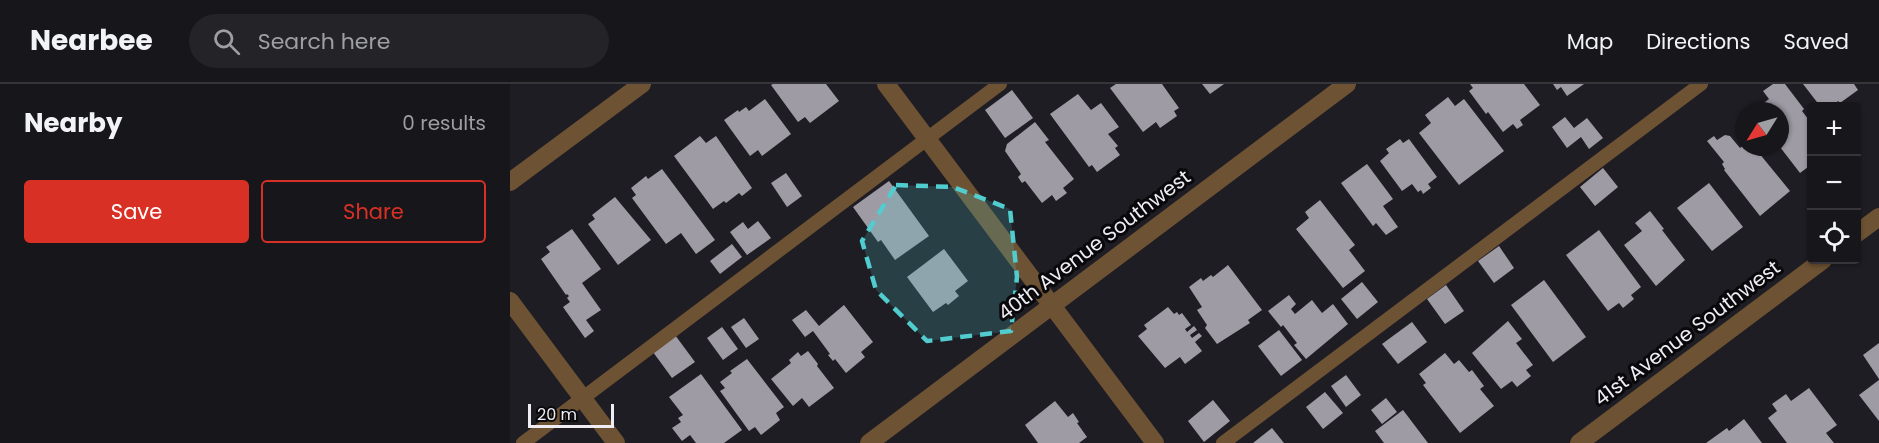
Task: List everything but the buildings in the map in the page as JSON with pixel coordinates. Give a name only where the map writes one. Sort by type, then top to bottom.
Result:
[{"type":"street","points":[[510,182],[642,84]]},
{"type":"street","points":[[886,84],[1155,443]]},
{"type":"street","name":"40th Avenue Southwest","points":[[869,443],[1347,84]]},
{"type":"street","points":[[1861,231],[1879,217]]},
{"type":"street","name":"41st Avenue Southwest","points":[[1579,443],[1817,264]]},
{"type":"street","points":[[510,301],[616,443]]},
{"type":"lane","points":[[523,443],[1000,84]]},
{"type":"lane","points":[[1223,443],[1701,84]]},
{"type":"highlighted area","points":[[896,185],[953,187],[1010,209],[1017,277],[1011,331],[927,341],[876,290],[862,241]]}]
